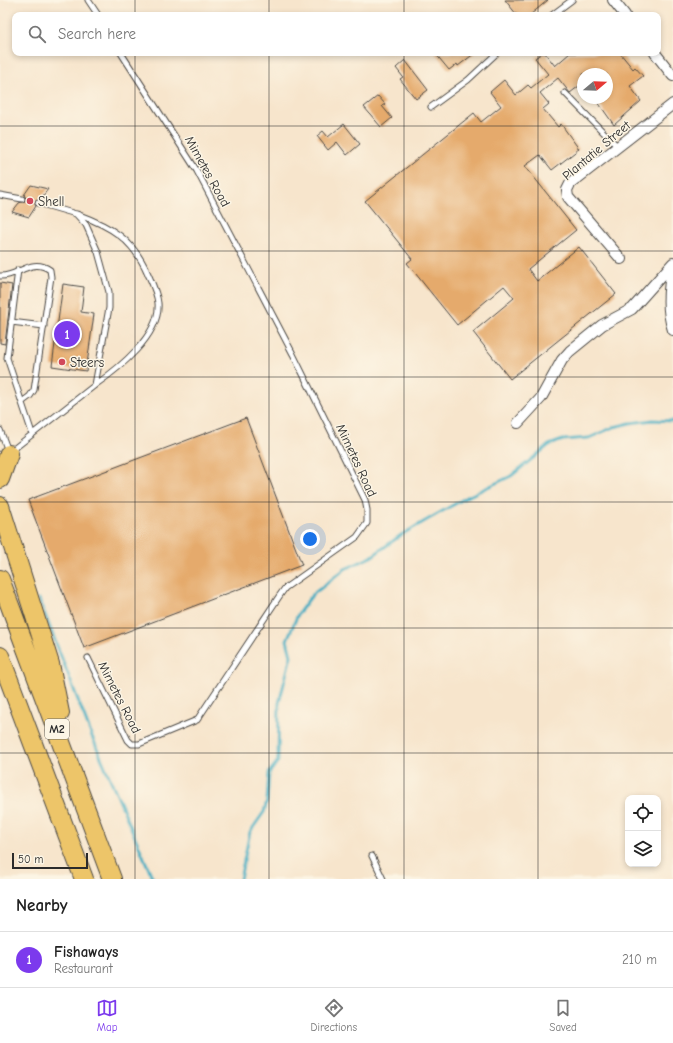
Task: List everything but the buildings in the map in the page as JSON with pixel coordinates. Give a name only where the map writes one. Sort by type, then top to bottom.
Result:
[{"type":"highway","points":[[0,479],[9,454]]},
{"type":"highway","points":[[0,506],[50,664],[74,776]]},
{"type":"highway","name":"M2","points":[[0,579],[112,879]]},
{"type":"highway","name":"M2","points":[[0,656],[84,879]]},
{"type":"street","points":[[613,0],[623,12]]},
{"type":"street","points":[[657,56],[673,76]]},
{"type":"street","name":"Plantatie Street","points":[[621,259],[568,196],[567,190],[570,184],[673,104]]},
{"type":"street","points":[[673,264],[668,307],[673,330]]},
{"type":"street","points":[[518,423],[541,398],[562,360],[570,351],[602,325],[632,309],[673,264]]},
{"type":"lane","points":[[88,0],[96,12]]},
{"type":"lane","points":[[556,12],[572,0]]},
{"type":"lane","name":"Mimetes Road","points":[[88,658],[128,740],[132,744],[139,744],[197,720],[285,588],[357,537],[367,523],[365,500],[352,471],[212,198],[181,144],[123,56]]},
{"type":"lane","points":[[431,107],[468,80],[494,56]]},
{"type":"lane","points":[[565,93],[618,147]]},
{"type":"lane","points":[[0,195],[22,198]]},
{"type":"lane","points":[[0,430],[9,454],[32,433],[116,370],[135,352],[150,331],[158,304],[154,286],[143,262],[129,242],[104,224],[38,203]]},
{"type":"lane","points":[[76,214],[86,224],[98,252],[109,292],[109,308],[95,385]]},
{"type":"lane","points":[[0,276],[36,265],[50,270],[52,276],[34,390],[30,396],[22,402]]},
{"type":"lane","points":[[18,270],[7,358],[32,433]]},
{"type":"lane","points":[[11,322],[44,326]]},
{"type":"lane","points":[[0,358],[7,358]]},
{"type":"lane","points":[[372,856],[383,879]]},
{"type":"waterway","points":[[240,879],[250,832],[264,812],[267,801],[269,773],[278,761],[279,703],[291,656],[287,640],[298,614],[312,595],[345,569],[371,557],[401,535],[467,497],[511,476],[549,445],[563,440],[589,438],[614,427],[630,423],[653,420],[673,421]]},
{"type":"waterway","points":[[39,599],[91,734],[153,879]]},
{"type":"place","name":"Shell","points":[[30,201]]},
{"type":"place","name":"Fishaways","points":[[67,334]]},
{"type":"place","name":"Steers","points":[[62,362]]}]
